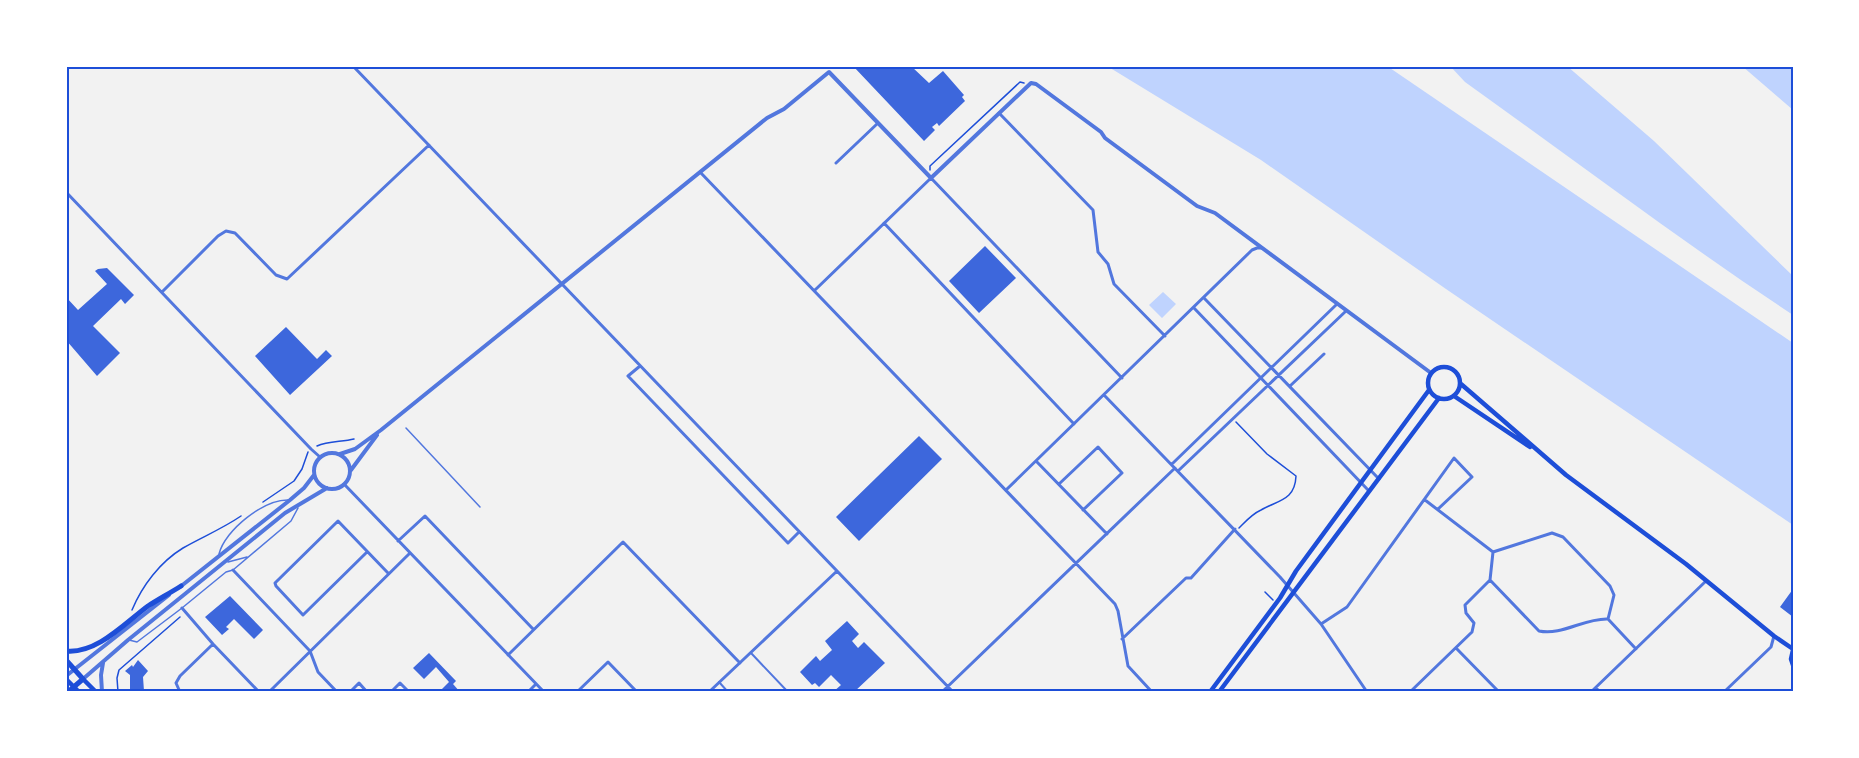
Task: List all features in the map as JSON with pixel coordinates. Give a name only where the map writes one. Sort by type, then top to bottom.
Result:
[{"type":"main road","points":[[1461,384],[1454,396],[1448,399],[1439,398],[1430,390],[1428,382],[1431,373],[1440,367],[1450,368],[1458,374],[1461,384],[1549,460],[1793,650],[1791,659],[1793,665]]},
{"type":"main road","points":[[1210,692],[1430,390]]},
{"type":"main road","points":[[1454,396],[1549,460]]},
{"type":"main road","points":[[1219,692],[1439,398]]},
{"type":"main road","points":[[66,651],[91,647],[151,604],[181,586]]},
{"type":"main road","points":[[66,660],[96,692]]},
{"type":"main road","points":[[66,677],[79,692]]},
{"type":"main road","points":[[68,692],[83,679]]},
{"type":"street","points":[[353,66],[953,692]]},
{"type":"street","points":[[66,677],[304,488],[314,475],[315,465],[320,457],[329,452],[340,454],[355,449],[381,430],[767,118],[784,110],[829,72],[1122,378]]},
{"type":"street","points":[[815,290],[1031,83],[1036,84],[1101,132],[1105,138],[1197,206],[1215,213],[1431,373]]},
{"type":"street","points":[[999,112],[1093,210],[1098,252],[1110,268],[1114,284],[1165,336]]},
{"type":"street","points":[[836,163],[878,123]]},
{"type":"street","points":[[162,292],[218,236],[226,231],[234,233],[276,275],[287,279],[429,145]]},
{"type":"street","points":[[700,172],[1118,608],[1128,666],[1152,692]]},
{"type":"street","points":[[66,192],[320,457]]},
{"type":"street","points":[[884,223],[1074,424]]},
{"type":"street","points":[[1006,490],[1252,250],[1262,249]]},
{"type":"street","points":[[1204,298],[1379,479]]},
{"type":"street","points":[[1171,464],[1337,304]]},
{"type":"street","points":[[1194,308],[1370,491]]},
{"type":"street","points":[[942,692],[1076,563],[1233,419],[1346,311]]},
{"type":"street","points":[[1290,387],[1324,354]]},
{"type":"street","points":[[640,366],[628,376],[781,536],[788,543],[799,532]]},
{"type":"street","points":[[1104,395],[1288,585],[1321,624],[1367,692]]},
{"type":"street","points":[[350,470],[381,430]]},
{"type":"street","points":[[1059,484],[1098,447],[1122,473],[1083,510]]},
{"type":"street","points":[[314,475],[319,483],[327,488],[333,489],[344,484],[350,476],[350,470],[348,461],[340,454]]},
{"type":"street","points":[[1321,624],[1347,607],[1454,458],[1472,477],[1438,509]]},
{"type":"street","points":[[1036,461],[1107,534]]},
{"type":"street","points":[[344,484],[544,692]]},
{"type":"street","points":[[83,679],[128,640],[299,504],[327,488]]},
{"type":"street","points":[[1424,500],[1492,552]]},
{"type":"street","points":[[398,541],[424,516],[532,629]]},
{"type":"street","points":[[368,552],[303,615],[276,586],[275,583],[338,521],[368,552],[388,573]]},
{"type":"street","points":[[1122,639],[1186,578],[1191,578],[1235,530]]},
{"type":"street","points":[[1492,552],[1552,533],[1563,537],[1610,586],[1614,595],[1608,619]]},
{"type":"street","points":[[508,655],[623,542],[740,663]]},
{"type":"street","points":[[1410,692],[1473,629],[1474,623],[1466,613],[1465,605],[1490,580],[1492,552]]},
{"type":"street","points":[[269,692],[410,553]]},
{"type":"street","points":[[232,570],[310,651],[318,672],[337,692]]},
{"type":"street","points":[[710,692],[837,571]]},
{"type":"street","points":[[1490,580],[1539,631],[1550,633],[1598,619],[1608,619],[1636,649]]},
{"type":"street","points":[[1591,692],[1706,581]]},
{"type":"street","points":[[182,609],[260,692]]},
{"type":"street","points":[[1724,692],[1771,647],[1774,636]]},
{"type":"street","points":[[180,692],[176,683],[180,676],[213,644]]},
{"type":"street","points":[[1456,648],[1499,692]]},
{"type":"street","points":[[751,652],[788,692]]},
{"type":"street","points":[[102,692],[103,662]]},
{"type":"street","points":[[577,692],[608,662],[637,692]]},
{"type":"street","points":[[719,682],[728,692]]},
{"type":"street","points":[[350,692],[359,683],[367,692]]},
{"type":"street","points":[[391,692],[400,683],[409,692]]},
{"type":"street","points":[[528,692],[536,684]]},
{"type":"street","points":[[1596,687],[1600,692]]},
{"type":"lane","points":[[406,428],[480,507]]},
{"type":"lane","points":[[219,556],[225,539],[245,521],[273,501],[290,500]]},
{"type":"lane","points":[[128,640],[137,642],[182,609],[226,572],[232,570],[291,521],[299,504]]},
{"type":"lane","points":[[226,562],[248,557]]},
{"type":"path","points":[[931,178],[930,166],[1020,82],[1031,83]]},
{"type":"path","points":[[1233,419],[1267,454],[1296,476],[1296,487],[1290,494],[1253,514],[1235,530]]},
{"type":"path","points":[[259,504],[294,481],[310,449],[325,443],[334,444],[354,439]]},
{"type":"path","points":[[132,610],[140,591],[159,568],[181,549],[222,529],[240,516]]},
{"type":"path","points":[[1265,592],[1276,603]]},
{"type":"path","points":[[118,692],[119,670],[186,612]]},
{"type":"water","points":[[1107,66],[1387,66],[1793,343],[1793,525],[1261,160]]},
{"type":"water","points":[[1450,66],[1567,66],[1654,141],[1793,276],[1793,315],[1465,82]]},
{"type":"water","points":[[1742,66],[1793,66],[1793,110]]},
{"type":"water","points":[[1163,292],[1176,304],[1162,318],[1149,305]]},
{"type":"building","points":[[853,66],[911,66],[929,83],[943,71],[964,95],[962,97],[965,101],[939,126],[937,123],[932,127],[935,130],[924,141]]},
{"type":"building","points":[[985,246],[1016,278],[979,313],[949,281]]},
{"type":"building","points":[[107,268],[134,295],[125,304],[121,299],[93,326],[120,353],[97,376],[66,340],[66,297],[78,310],[107,284],[95,271]]},
{"type":"building","points":[[286,327],[317,359],[326,350],[332,356],[290,395],[255,356]]},
{"type":"building","points":[[919,436],[942,459],[859,541],[836,517]]},
{"type":"building","points":[[1793,589],[1793,617],[1780,607]]},
{"type":"building","points":[[230,596],[263,630],[254,639],[234,619],[226,627],[229,629],[222,635],[205,617]]},
{"type":"building","points":[[847,621],[859,634],[852,641],[858,648],[864,642],[885,663],[854,692],[833,692],[841,685],[831,675],[819,687],[815,683],[812,685],[800,672],[816,656],[820,661],[832,650],[825,641]]},
{"type":"building","points":[[429,653],[456,681],[453,684],[460,692],[441,690],[449,682],[436,667],[424,679],[413,668]]},
{"type":"building","points":[[138,660],[148,671],[143,677],[144,691],[130,692],[130,675],[125,671],[132,665],[133,667]]}]
